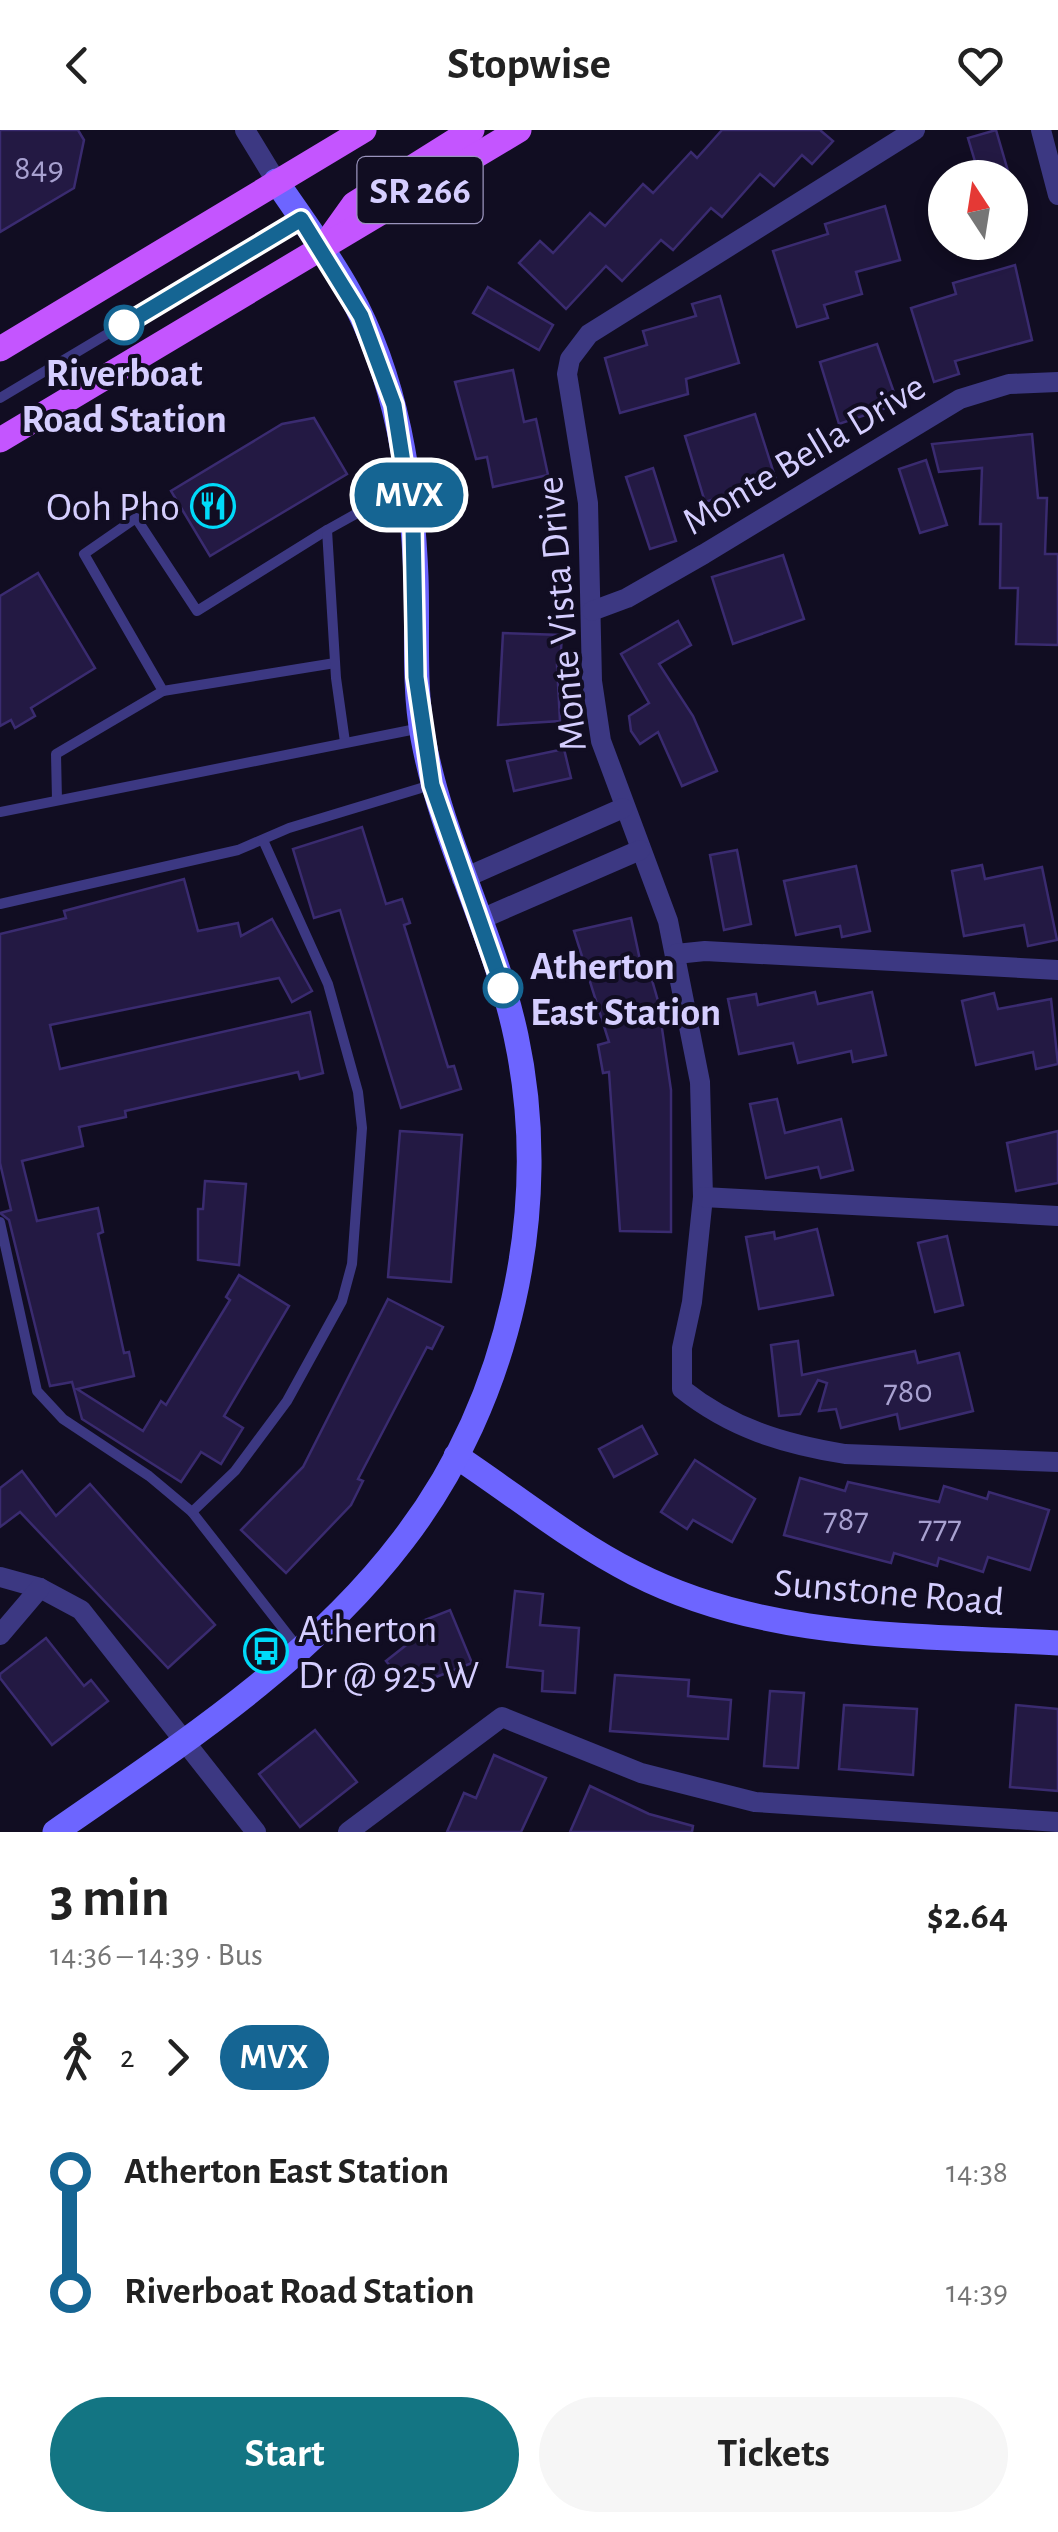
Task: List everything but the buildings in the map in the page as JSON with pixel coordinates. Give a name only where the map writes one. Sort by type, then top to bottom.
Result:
[{"type":"main road","name":"SR 266","points":[[0,349],[364,130]]},
{"type":"main road","points":[[322,251],[354,204],[472,130]]},
{"type":"main road","name":"SR 266","points":[[0,440],[519,130]]},
{"type":"street","points":[[55,1832],[299,1649],[404,1539],[456,1456],[505,1337],[527,1210],[528,1145],[517,1038],[432,785],[421,728],[408,485],[394,405],[373,343],[348,290],[245,130]]},
{"type":"street","name":"Monte Vista Drive","points":[[914,130],[578,344],[570,359],[569,391],[588,503],[592,681],[600,741],[676,954],[700,1082],[703,1197],[692,1302],[682,1348],[682,1390],[713,1414],[743,1428],[810,1448],[845,1454],[1058,1462]]},
{"type":"street","points":[[1041,130],[1058,195]]},
{"type":"street","name":"Monte Bella Drive","points":[[592,611],[627,598],[704,554],[960,399],[1009,384],[1058,382]]},
{"type":"street","points":[[462,879],[623,808]]},
{"type":"street","points":[[479,920],[640,850]]},
{"type":"street","points":[[676,954],[705,951],[1058,970]]},
{"type":"street","points":[[703,1197],[1058,1216]]},
{"type":"street","name":"Sunstone Road","points":[[456,1456],[610,1560],[679,1593],[738,1613],[828,1630],[1058,1643]]},
{"type":"street","points":[[0,1577],[40,1588],[82,1610],[256,1832]]},
{"type":"street","points":[[0,1635],[40,1588]]},
{"type":"street","points":[[348,1832],[502,1718],[641,1773],[755,1802],[1058,1822]]},
{"type":"lane","points":[[0,398],[301,219]]},
{"type":"lane","points":[[163,691],[84,554],[136,518],[197,611],[408,485]]},
{"type":"lane","points":[[327,530],[335,663],[345,742]]},
{"type":"lane","points":[[57,800],[56,754],[163,691],[335,663]]},
{"type":"lane","points":[[0,812],[421,728]]},
{"type":"lane","points":[[0,904],[238,850],[432,785]]},
{"type":"lane","points":[[192,1512],[235,1471],[287,1401],[342,1301],[352,1264],[362,1128],[358,1092],[328,984],[263,840]]},
{"type":"lane","points":[[0,1222],[38,1390],[63,1419],[150,1476],[192,1512],[299,1649]]},
{"type":"bus line","name":"MVX","points":[[124,325],[301,219],[348,290],[384,374],[401,440],[413,526],[416,677],[432,785],[445,832],[503,988]]},
{"type":"place","name":"Riverboat Road Station","points":[[124,325]]},
{"type":"place","name":"Ooh Pho","points":[[213,506]]},
{"type":"place","name":"Atherton East Station","points":[[503,988]]},
{"type":"place","name":"Atherton Dr @ 925 W","points":[[266,1651]]}]
